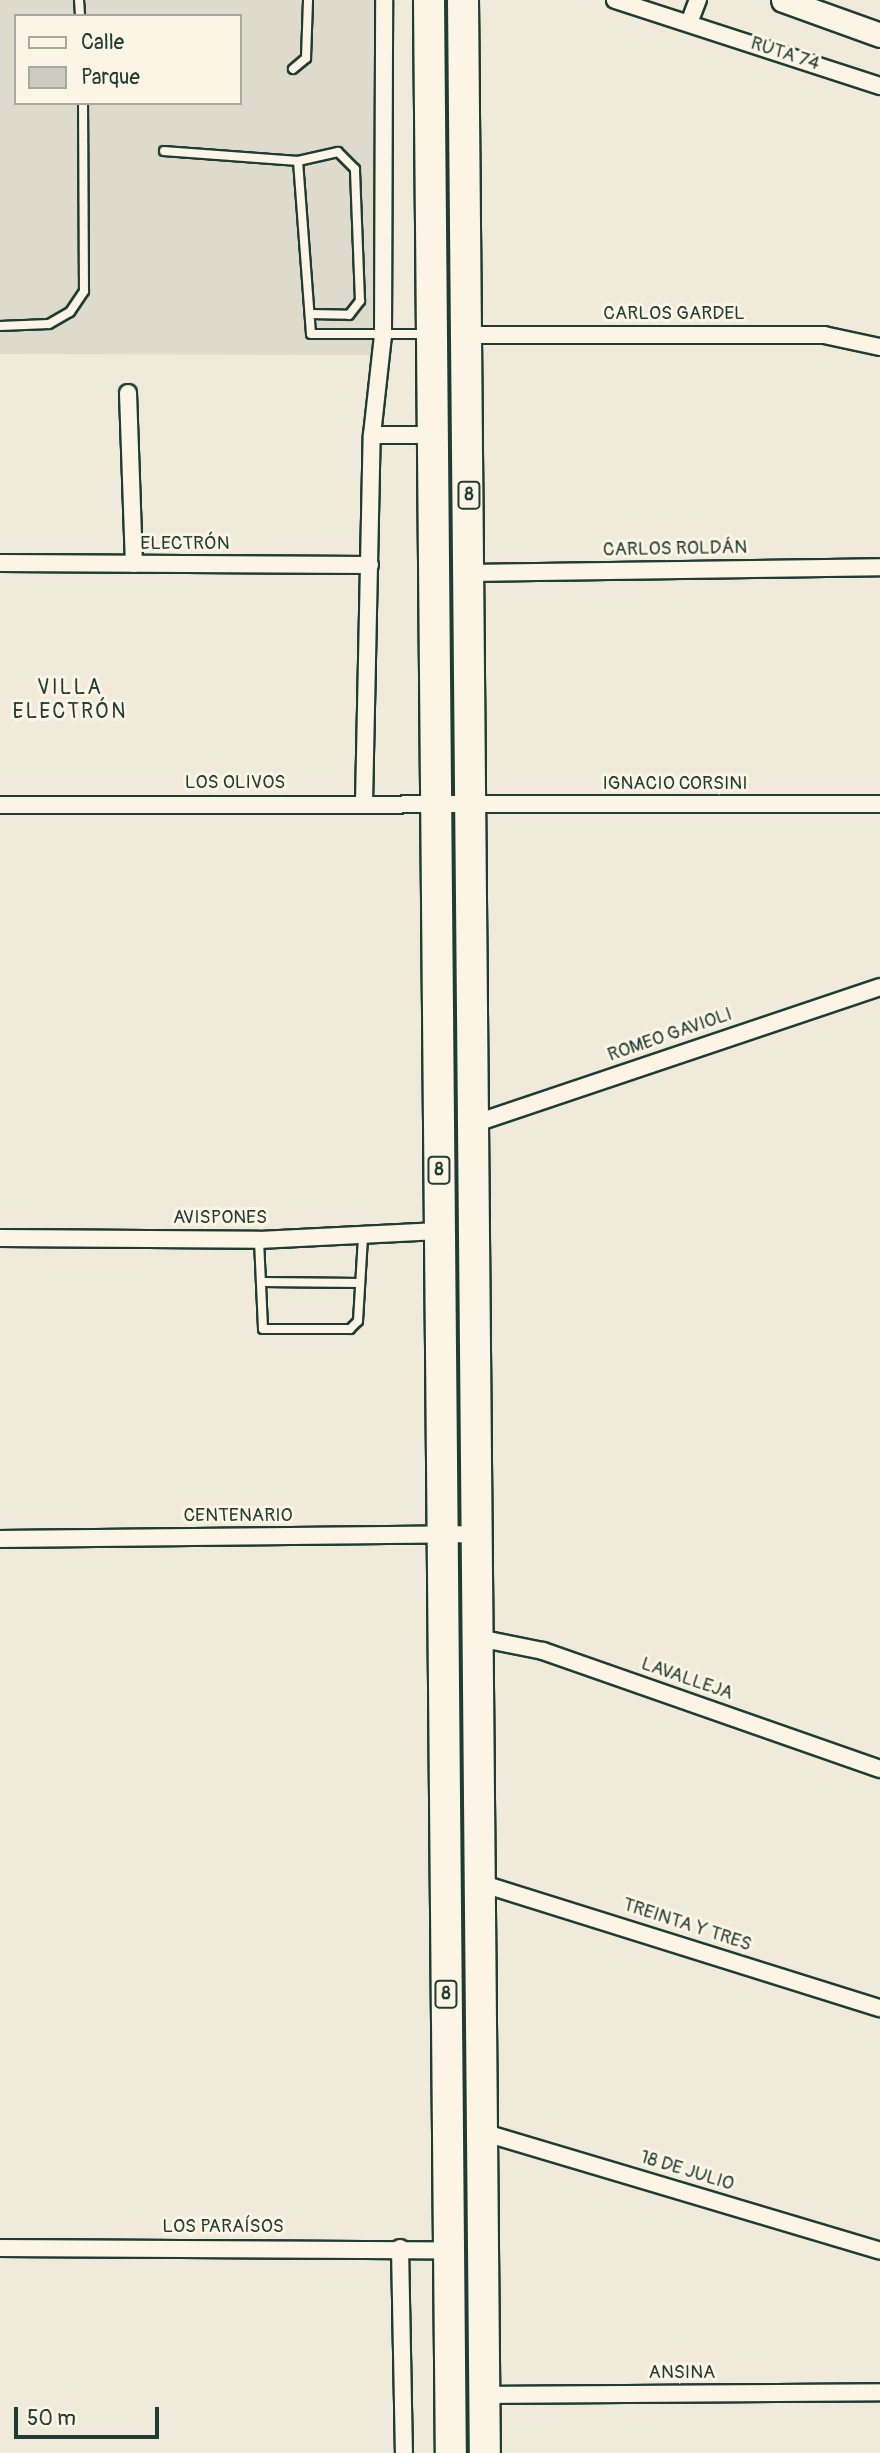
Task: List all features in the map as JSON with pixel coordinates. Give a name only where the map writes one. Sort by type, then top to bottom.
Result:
[{"type":"highway","name":"8","points":[[429,0],[443,1535],[446,2249],[451,2453]]},
{"type":"highway","name":"8","points":[[463,0],[485,2453]]},
{"type":"street","points":[[364,803],[372,435],[383,335],[384,0]]},
{"type":"street","name":"RUTA 74","points":[[615,0],[880,86]]},
{"type":"street","points":[[690,23],[698,0]]},
{"type":"street","points":[[793,2],[880,35]]},
{"type":"street","name":"CARLOS GARDEL","points":[[467,335],[824,335],[880,347]]},
{"type":"street","points":[[128,393],[134,564]]},
{"type":"street","points":[[372,435],[433,435]]},
{"type":"street","name":"ELECTRÓN","points":[[0,563],[370,565]]},
{"type":"street","name":"CARLOS ROLDÁN","points":[[470,573],[880,568]]},
{"type":"street","name":"LOS OLIVOS","points":[[0,805],[364,803],[470,806]]},
{"type":"street","name":"IGNACIO CORSINI","points":[[470,806],[880,804]]},
{"type":"street","name":"ROMEO GAVIOLI","points":[[473,1124],[880,986]]},
{"type":"street","name":"AVISPONES","points":[[0,1238],[259,1240],[363,1237],[439,1231]]},
{"type":"street","name":"CENTENARIO","points":[[0,1539],[477,1534]]},
{"type":"street","name":"LAVALLEJA","points":[[478,1638],[543,1651],[880,1769]]},
{"type":"street","name":"TREINTA Y TRES","points":[[480,1883],[880,2008]]},
{"type":"street","name":"18 DE JULIO","points":[[482,2132],[880,2251]]},
{"type":"street","name":"LOS PARAÍSOS","points":[[0,2248],[446,2249]]},
{"type":"street","points":[[400,2248],[404,2453]]},
{"type":"street","name":"ANSINA","points":[[484,2395],[880,2392]]},
{"type":"lane","points":[[293,69],[306,58],[308,0]]},
{"type":"lane","points":[[0,326],[49,324],[71,313],[84,291],[83,105]]},
{"type":"lane","points":[[164,151],[298,161],[338,152],[355,169],[360,300],[349,315],[310,314]]},
{"type":"lane","points":[[298,161],[311,334],[430,334]]},
{"type":"lane","points":[[259,1240],[263,1282],[261,1325],[267,1330],[350,1329],[358,1321],[363,1237]]},
{"type":"lane","points":[[263,1282],[359,1283]]},
{"type":"shaded area","points":[[0,0],[375,0],[375,355],[0,354]]},
{"type":"green space","points":[[441,0],[455,205],[455,602],[445,497]]},
{"type":"green space","points":[[453,1043],[462,1130],[465,1458],[458,1476]]},
{"type":"green space","points":[[459,1753],[467,1830],[474,2453],[462,2453]]},
{"type":"district","name":"VILLA ELECTRÓN","points":[[70,700]]}]
